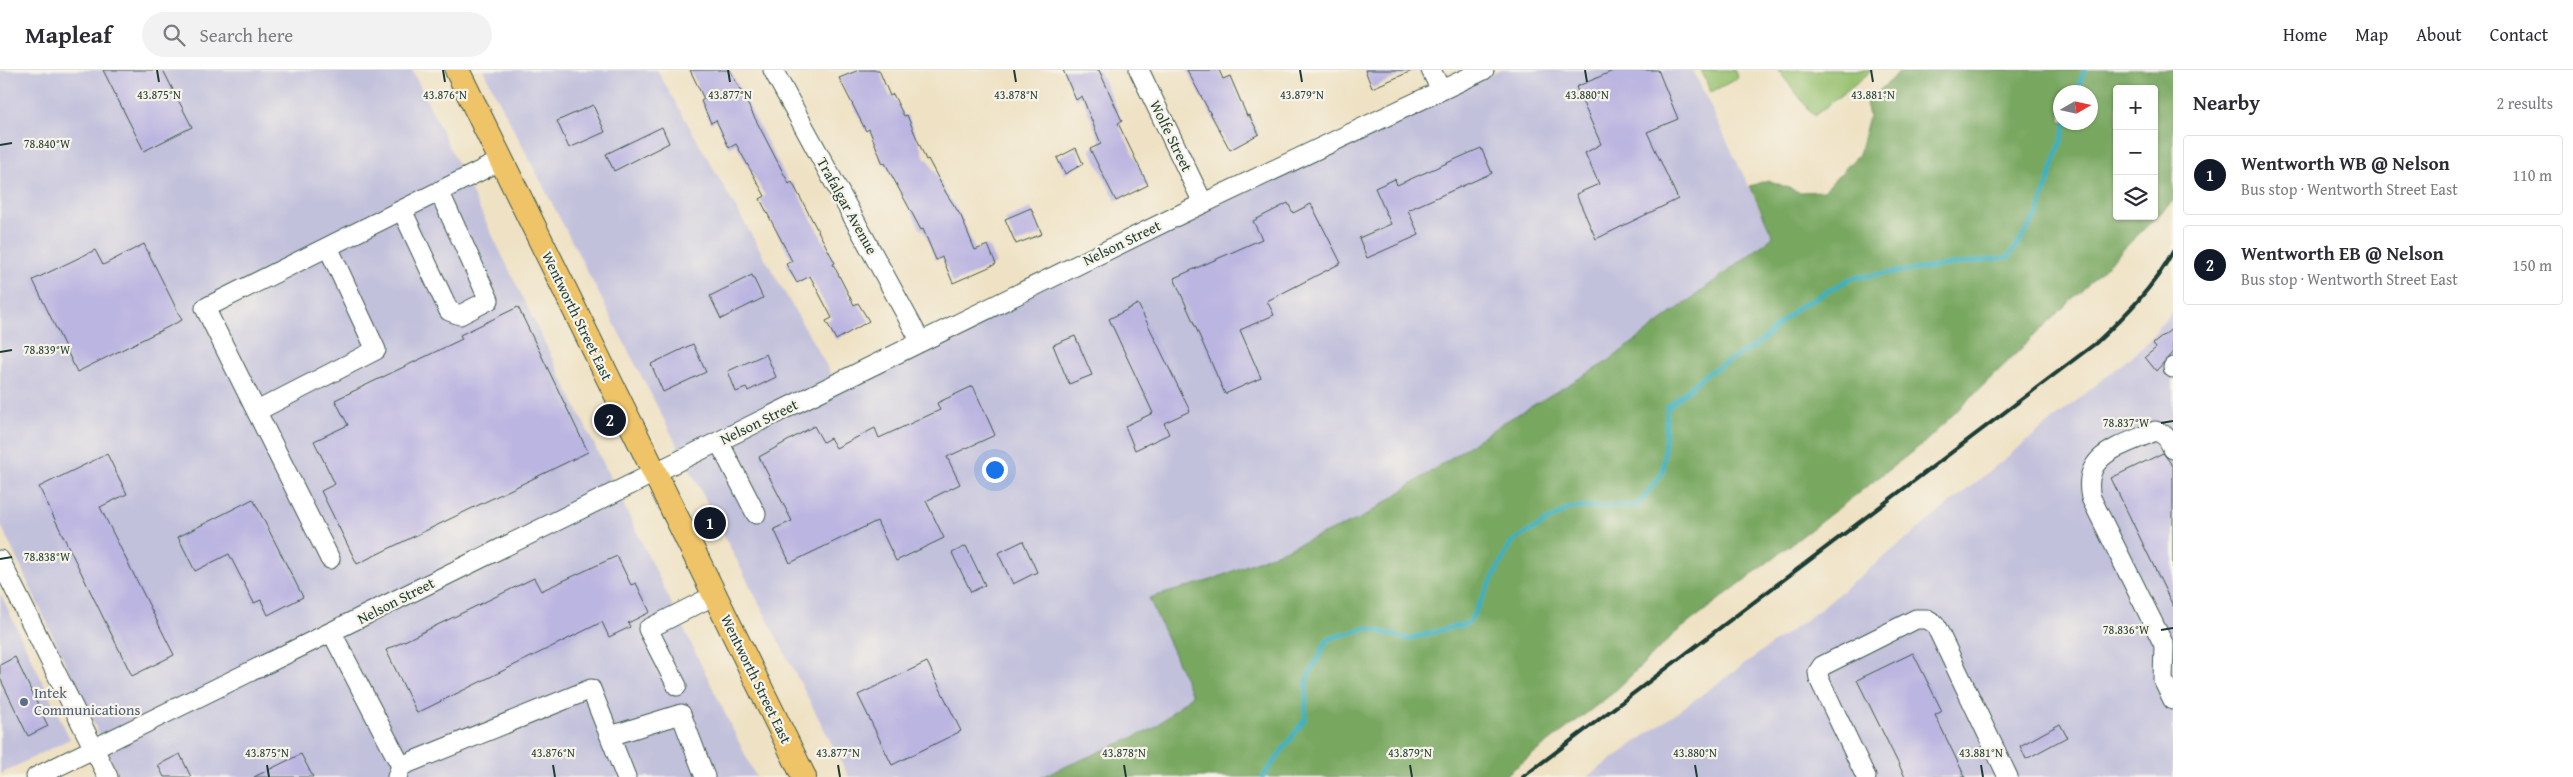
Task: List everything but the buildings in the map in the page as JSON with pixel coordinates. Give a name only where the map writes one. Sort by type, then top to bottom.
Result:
[{"type":"main road","name":"Wentworth Street East","points":[[457,70],[804,777]]},
{"type":"street","name":"Trafalgar Avenue","points":[[774,70],[921,342]]},
{"type":"street","name":"Wolfe Street","points":[[1139,70],[1203,203]]},
{"type":"street","points":[[1431,70],[1441,90]]},
{"type":"street","name":"Nelson Street","points":[[36,777],[1203,203],[1484,70]]},
{"type":"street","points":[[330,559],[205,308],[502,160]]},
{"type":"street","points":[[402,210],[449,310],[460,315],[489,300],[440,191]]},
{"type":"street","points":[[257,411],[376,350],[328,247]]},
{"type":"street","points":[[2173,449],[2168,438],[2162,433],[2154,431],[2098,458],[2090,471],[2088,484],[2091,498],[2164,645],[2163,680],[2173,700]]},
{"type":"street","points":[[719,442],[756,514]]},
{"type":"street","points":[[0,560],[108,777]]},
{"type":"street","points":[[677,686],[648,629],[715,595]]},
{"type":"street","points":[[1866,777],[1819,679],[1818,672],[1822,666],[1916,620],[1927,619],[1935,624],[2008,777]]},
{"type":"street","points":[[332,633],[399,771],[591,688],[626,777]]},
{"type":"street","points":[[610,736],[681,714],[705,777]]},
{"type":"shaded area","points":[[0,70],[412,70],[756,777],[119,777],[0,523]]},
{"type":"shaded area","points":[[483,70],[657,70],[837,384],[1501,70],[1693,70],[1773,237],[1607,362],[1501,424],[1362,518],[1211,580],[1150,598],[1193,695],[1153,729],[1041,777],[849,777]]},
{"type":"shaded area","points":[[2173,310],[2173,777],[1587,777],[1811,616],[2144,346]]},
{"type":"shaded area","points":[[0,593],[70,739],[0,774]]},
{"type":"green space","points":[[1701,70],[1734,70],[1738,78],[1711,92]]},
{"type":"green space","points":[[1778,70],[1873,70],[1814,116]]},
{"type":"green space","points":[[1901,70],[2173,70],[2173,201],[2158,216],[2158,85],[2113,85],[2113,220],[2153,220],[1925,442],[1674,634],[1613,693],[1503,777],[1041,777],[1153,729],[1192,695],[1149,598],[1211,580],[1362,518],[1501,424],[1607,362],[1773,237],[1750,186],[1768,180],[1799,192],[1824,191],[1859,154],[1869,116],[1866,103]]},
{"type":"waterway","points":[[2079,85],[2085,70]]},
{"type":"waterway","points":[[1263,777],[1305,719],[1307,679],[1328,639],[1367,628],[1408,639],[1469,623],[1512,542],[1570,508],[1638,505],[1663,472],[1667,408],[1706,374],[1758,344],[1797,308],[1852,278],[2009,257],[2038,214],[2064,130]]},
{"type":"railway","points":[[1523,777],[2096,343],[2128,312],[2148,289],[2173,251]]},
{"type":"place","name":"Wentworth EB @ Nelson","points":[[610,420]]},
{"type":"place","name":"Wentworth WB @ Nelson","points":[[710,523]]},
{"type":"place","name":"Intek Communications","points":[[24,702]]}]
